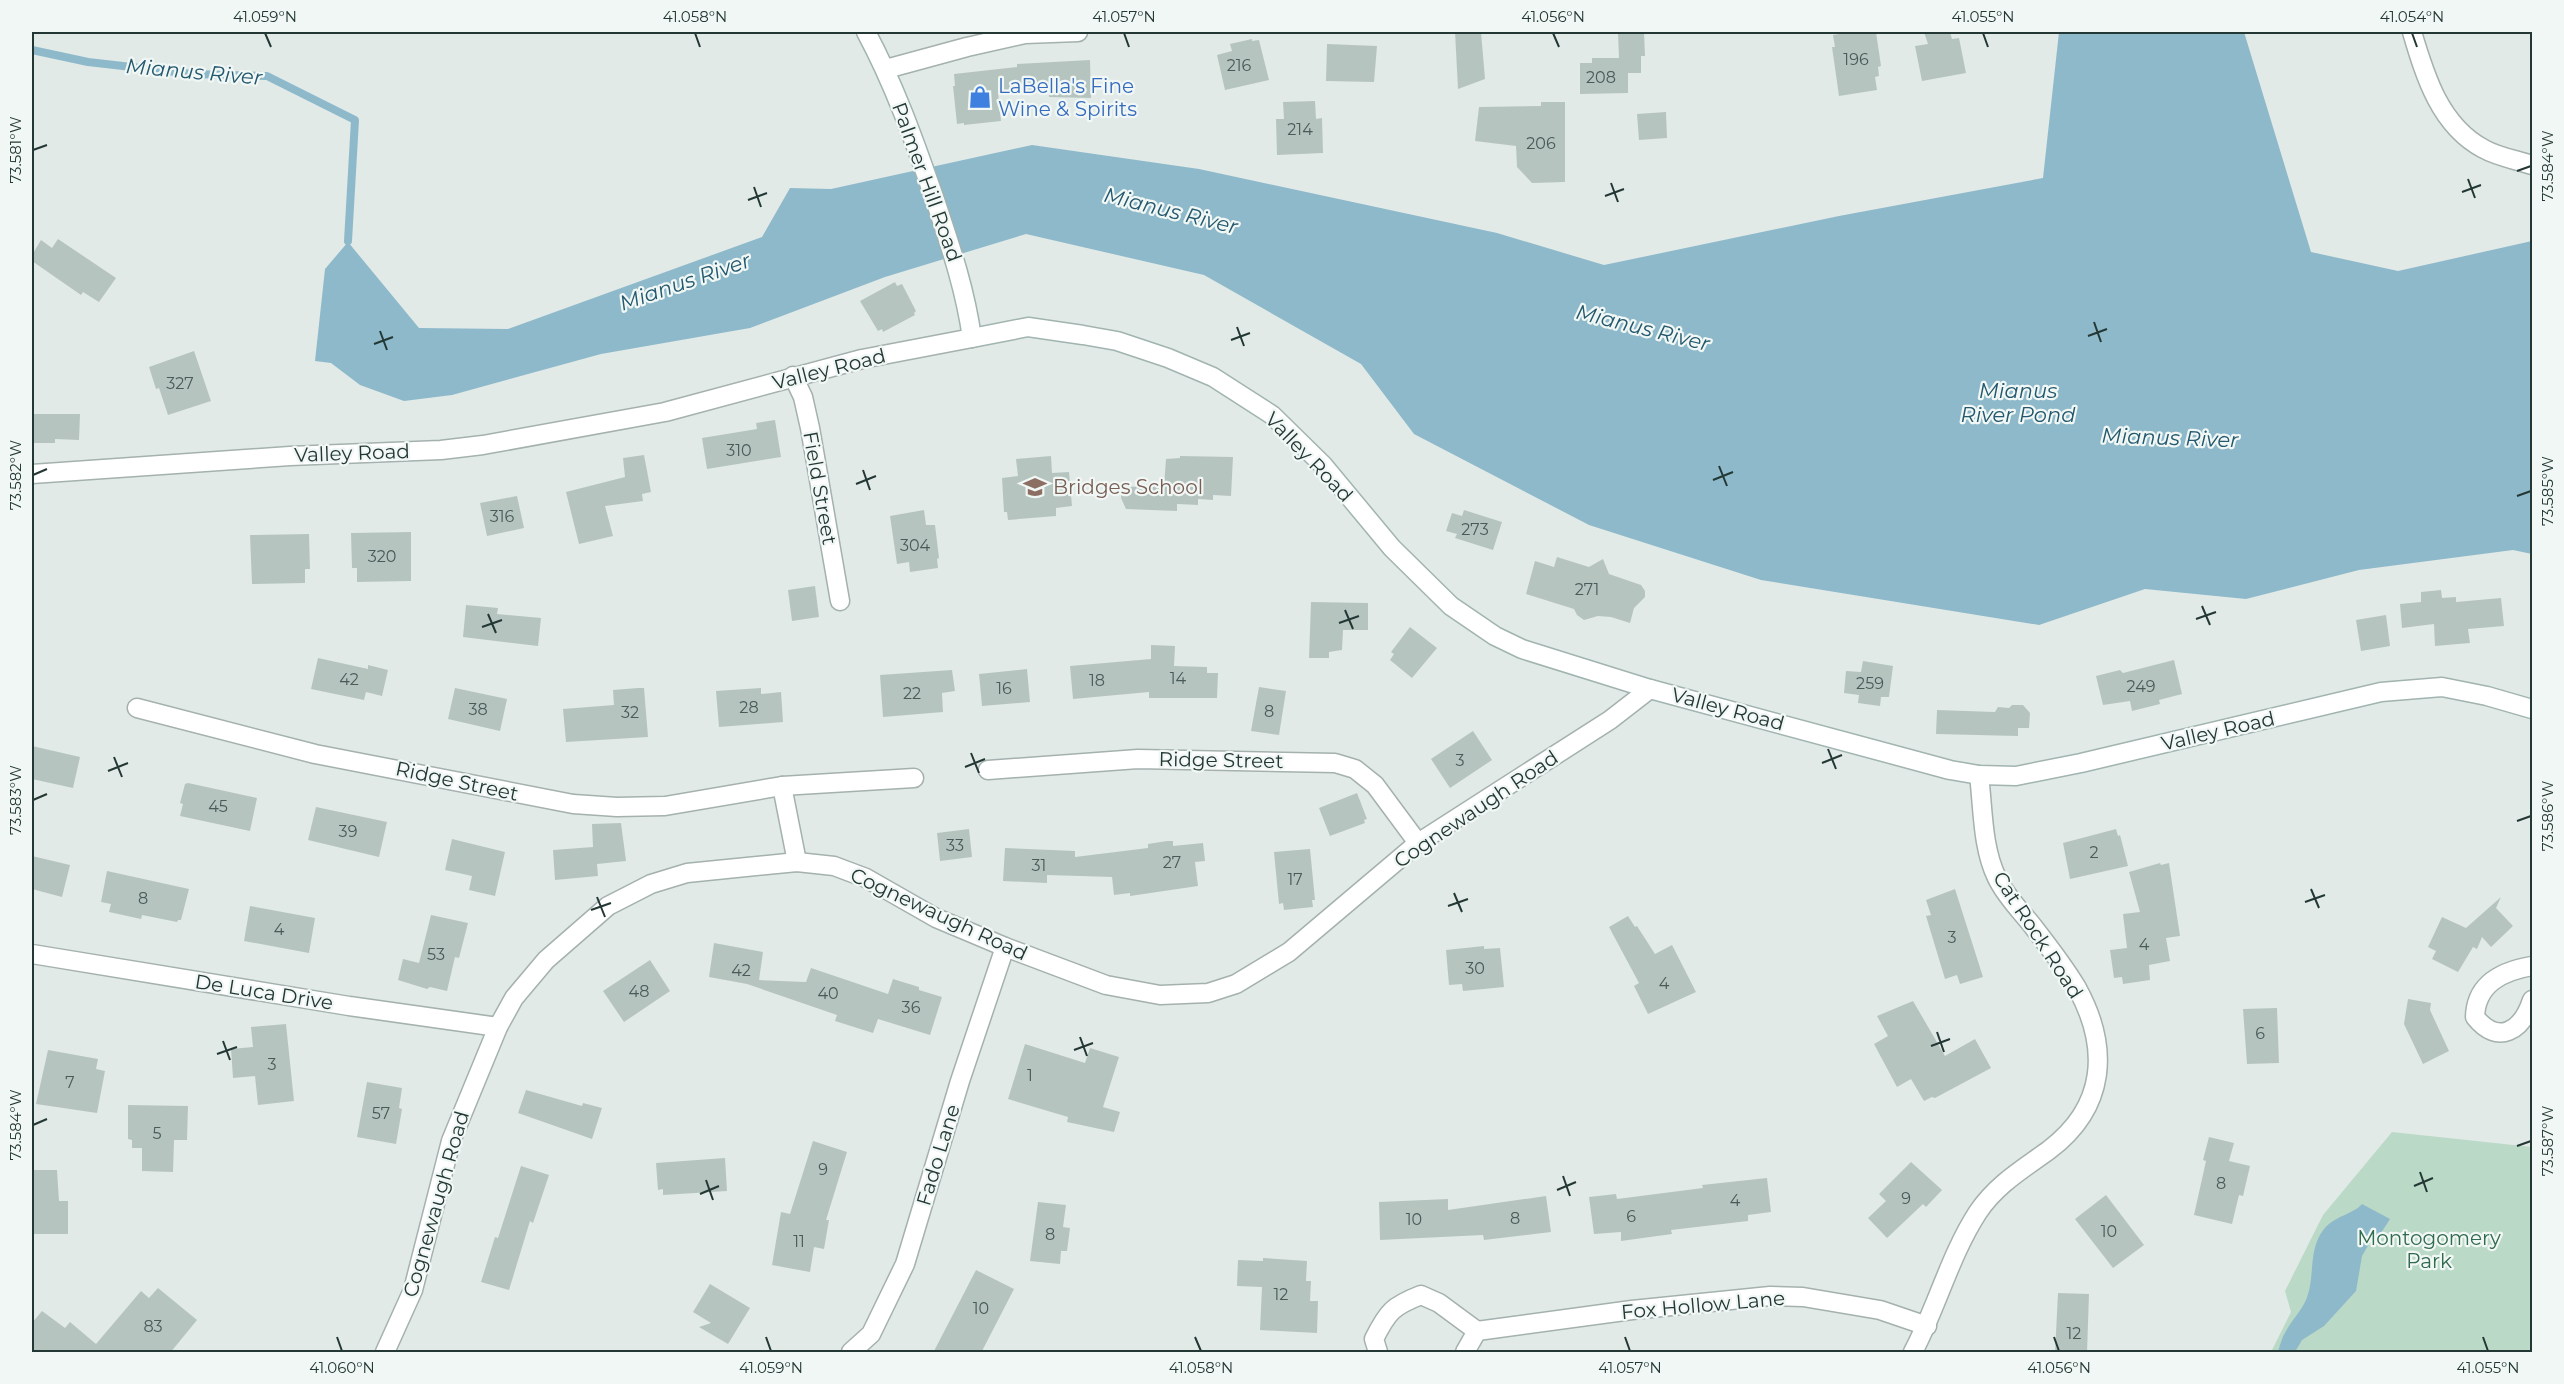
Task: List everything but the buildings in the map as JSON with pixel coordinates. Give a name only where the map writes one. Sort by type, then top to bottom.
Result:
[{"type":"street","name":"Palmer Hill Road","points":[[866,32],[886,69],[917,147],[961,278],[972,338]]},
{"type":"street","points":[[886,69],[1025,34],[1078,32]]},
{"type":"street","points":[[2412,32],[2437,104],[2456,129],[2484,150],[2532,165]]},
{"type":"street","name":"Valley Road","points":[[32,474],[290,456],[441,450],[483,445],[665,412],[862,359],[1028,327],[1117,341],[1168,358],[1213,377],[1272,415],[1323,465],[1392,548],[1451,606],[1495,636],[1522,649],[1650,689],[1925,764],[1979,775],[2016,776],[2081,763],[2381,692],[2442,687],[2487,696],[2532,709]]},
{"type":"street","name":"Field Street","points":[[793,376],[803,397],[810,428],[840,601]]},
{"type":"street","name":"Cognewaugh Road","points":[[385,1353],[413,1290],[452,1142],[498,1027],[514,998],[546,960],[608,906],[651,884],[687,873],[797,862],[834,866],[866,878],[936,918],[1106,985],[1160,995],[1208,993],[1236,984],[1289,952],[1418,843],[1610,720],[1650,689]]},
{"type":"street","name":"Ridge Street","points":[[137,708],[315,754],[573,804],[617,807],[665,806],[782,786],[914,778]]},
{"type":"street","name":"Ridge Street","points":[[988,770],[1138,759],[1335,763],[1356,769],[1375,785],[1418,843]]},
{"type":"street","name":"Cat Rock Road","points":[[1913,1353],[1927,1326],[1966,1232],[1978,1212],[2003,1183],[2051,1149],[2075,1126],[2095,1092],[2098,1075],[2098,1048],[2092,1023],[2077,988],[1996,877],[1986,835],[1979,775]]},
{"type":"street","points":[[782,786],[797,862]]},
{"type":"street","name":"Fado Lane","points":[[851,1353],[871,1334],[905,1264],[960,1081],[1005,947]]},
{"type":"street","name":"De Luca Drive","points":[[32,954],[349,1006],[498,1027]]},
{"type":"street","points":[[2532,966],[2515,969],[2485,987],[2475,1001],[2475,1017],[2485,1030],[2500,1034],[2514,1029],[2532,1000]]},
{"type":"street","points":[[1378,1353],[1374,1339],[1382,1323],[1397,1305],[1421,1295],[1439,1303],[1477,1331],[1465,1353]]},
{"type":"street","name":"Fox Hollow Lane","points":[[1477,1331],[1632,1310],[1770,1296],[1803,1297],[1880,1310],[1927,1326]]},
{"type":"green space","name":"Montogomery Park","points":[[2392,1132],[2532,1147],[2532,1352],[2271,1352],[2291,1312],[2285,1291],[2323,1215]]},
{"type":"water","name":"Mianus River Pond","points":[[2059,32],[2244,32],[2311,252],[2398,271],[2532,241],[2532,554],[2513,550],[2359,570],[2246,599],[2145,589],[2039,625],[1761,580],[1589,525],[1414,434],[1361,364],[1204,275],[1026,234],[885,277],[750,328],[601,354],[452,395],[404,401],[360,385],[331,363],[315,361],[325,269],[348,242],[419,328],[508,329],[762,237],[790,188],[831,189],[1032,145],[1199,169],[1497,233],[1604,265],[1839,216],[2043,178]]},
{"type":"water","points":[[2362,1204],[2390,1219],[2362,1256],[2356,1291],[2324,1326],[2302,1340],[2295,1352],[2278,1352],[2285,1333],[2306,1300],[2311,1282],[2313,1255],[2319,1237],[2329,1224],[2354,1211]]},
{"type":"waterway","name":"Mianus River","points":[[32,50],[88,62],[193,74],[267,76],[355,120],[348,241]]},
{"type":"place","name":"LaBella's Fine Wine & Spirits","points":[[980,97]]},
{"type":"place","name":"Bridges School","points":[[1035,487]]}]
